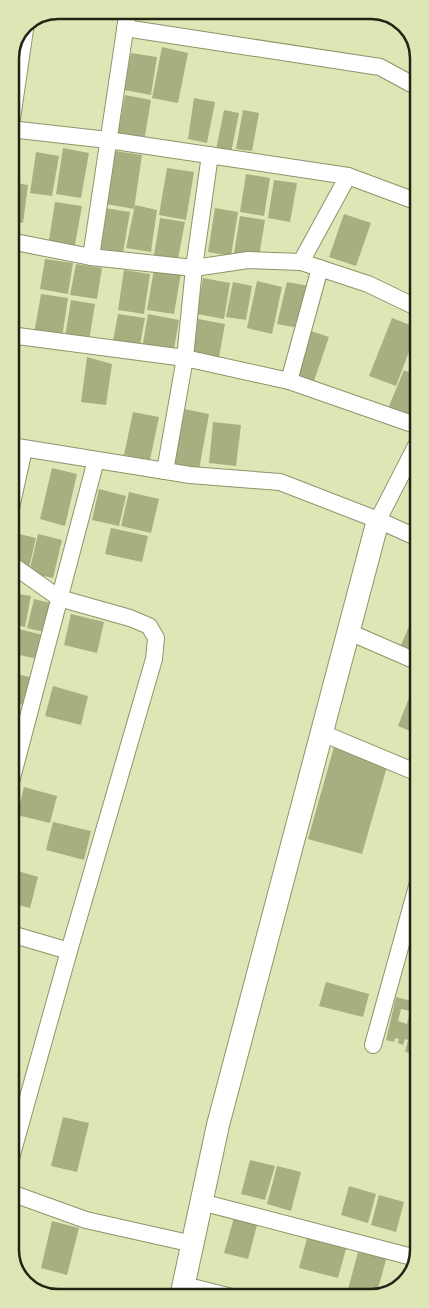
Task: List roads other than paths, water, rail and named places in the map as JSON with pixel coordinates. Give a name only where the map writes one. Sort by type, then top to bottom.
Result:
[{"type":"street","points":[[91,256],[126,19]]},
{"type":"street","points":[[125,28],[380,68],[410,83]]},
{"type":"street","points":[[19,131],[108,140],[348,176],[410,199]]},
{"type":"street","points":[[165,471],[185,358],[194,268],[210,155]]},
{"type":"street","points":[[301,262],[348,176]]},
{"type":"street","points":[[19,243],[91,256],[194,268],[248,260],[301,262],[368,284],[410,304]]},
{"type":"street","points":[[289,381],[320,268]]},
{"type":"street","points":[[19,335],[185,358],[289,381],[410,423]]},
{"type":"street","points":[[19,448],[190,475],[280,482],[410,534]]},
{"type":"street","points":[[182,1289],[218,1125],[378,520],[410,458]]},
{"type":"street","points":[[19,751],[96,460]]},
{"type":"street","points":[[19,570],[59,598],[130,618],[149,626],[156,638],[154,660],[68,950],[19,1129]]},
{"type":"street","points":[[349,632],[410,659]]},
{"type":"street","points":[[322,732],[410,769]]},
{"type":"street","points":[[373,1045],[410,909]]},
{"type":"street","points":[[19,936],[68,950]]},
{"type":"street","points":[[19,1196],[86,1220],[192,1244]]},
{"type":"street","points":[[201,1202],[409,1256]]}]
